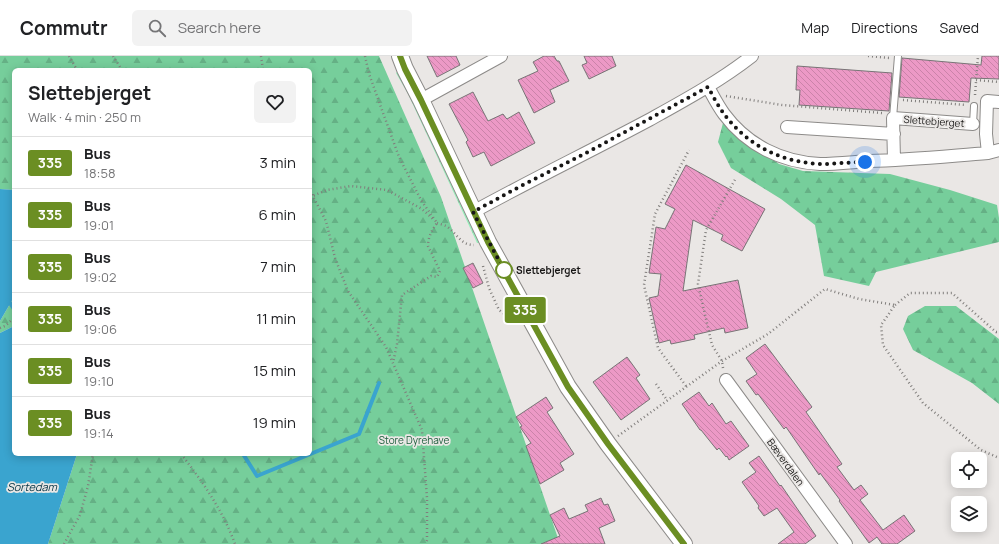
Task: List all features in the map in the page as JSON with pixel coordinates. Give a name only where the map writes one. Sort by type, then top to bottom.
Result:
[{"type":"street","points":[[400,56],[488,242],[568,387],[608,444],[684,544]]},
{"type":"street","points":[[421,100],[501,56]]},
{"type":"street","points":[[473,212],[708,87],[752,56]]},
{"type":"street","points":[[708,87],[723,113],[738,130],[756,144],[776,155],[798,162],[820,164],[993,152],[986,134],[987,101],[999,102]]},
{"type":"street","name":"Slettebjerget","points":[[894,160],[894,116],[973,124]]},
{"type":"street","name":"Slettebjerget","points":[[787,127],[894,134]]},
{"type":"street","name":"Bæverdalen","points":[[726,380],[846,544]]},
{"type":"lane","points":[[894,116],[898,57]]},
{"type":"lane","name":"Slettebjerget","points":[[973,124],[974,106]]},
{"type":"path","points":[[69,56],[76,68]]},
{"type":"path","points":[[114,56],[121,68]]},
{"type":"path","points":[[261,56],[264,68]]},
{"type":"path","points":[[365,56],[369,74],[399,157],[421,200],[437,223]]},
{"type":"path","points":[[868,56],[898,57]]},
{"type":"path","points":[[895,100],[974,106],[978,56]]},
{"type":"path","points":[[976,80],[999,82]]},
{"type":"path","points":[[714,98],[724,95],[782,105],[894,116]]},
{"type":"path","points":[[686,386],[658,348],[644,285],[655,214],[689,150]]},
{"type":"path","points":[[726,380],[722,361],[712,345],[698,284],[706,230],[736,178]]},
{"type":"path","points":[[312,196],[327,190],[351,186],[386,190],[422,209],[437,223],[446,226],[461,241],[468,245],[477,245],[488,242]]},
{"type":"path","points":[[312,198],[326,221],[335,258],[348,291],[386,347],[422,430],[427,498],[426,544]]},
{"type":"path","points":[[393,363],[397,344],[402,295],[431,276],[437,277],[440,271],[428,246],[430,234],[437,223]]},
{"type":"path","points":[[608,444],[722,361],[768,334],[825,289],[859,299],[895,305]]},
{"type":"path","points":[[999,332],[996,332],[952,293],[910,293],[895,305],[881,325],[883,345],[923,403],[980,450],[999,458]]},
{"type":"path","points":[[0,328],[12,320]]},
{"type":"path","points":[[656,384],[667,400]]},
{"type":"path","points":[[64,544],[80,515],[88,486],[93,456]]},
{"type":"path","points":[[183,456],[203,482],[230,528],[235,544]]},
{"type":"green space","name":"Store Dyrehave","points":[[0,56],[379,56],[441,197],[560,544],[48,544],[76,456],[312,456],[312,68],[12,68],[12,190],[0,189]]},
{"type":"green space","points":[[397,72],[411,98],[480,243],[477,243],[408,94],[396,73]]},
{"type":"green space","points":[[723,123],[779,164],[803,171],[890,174],[950,190],[997,205],[999,218],[999,242],[876,272],[869,286],[824,276],[815,225],[781,199],[731,168],[718,142]]},
{"type":"green space","points":[[12,300],[12,327],[0,333],[0,321]]},
{"type":"green space","points":[[925,306],[956,306],[999,339],[999,404],[972,383],[913,350],[903,329],[908,316]]},
{"type":"water","points":[[0,189],[12,190],[12,300],[0,321]]},
{"type":"water","name":"Sortedam","points":[[12,327],[12,456],[76,456],[48,544],[0,544],[0,333]]},
{"type":"building","points":[[427,56],[456,56],[460,65],[437,77]]},
{"type":"building","points":[[544,56],[554,56],[557,61],[559,61],[569,81],[550,90],[555,102],[534,113],[518,80],[538,71],[533,62]]},
{"type":"building","points":[[584,56],[612,56],[616,66],[589,79],[582,65],[587,63]]},
{"type":"building","points":[[982,56],[999,56],[999,79],[971,78],[969,102],[899,97],[902,58],[981,65]]},
{"type":"building","points":[[797,66],[892,73],[889,111],[799,105],[800,90],[796,90]]},
{"type":"building","points":[[473,92],[488,121],[503,114],[507,119],[519,112],[535,143],[491,166],[484,152],[473,157],[466,142],[468,140],[449,104]]},
{"type":"building","points":[[686,165],[765,209],[742,251],[721,240],[723,235],[693,220],[683,291],[738,280],[748,328],[725,333],[724,328],[694,335],[695,339],[671,344],[670,340],[659,343],[649,298],[658,296],[661,274],[649,273],[656,227],[665,229],[675,209],[665,204]]},
{"type":"building","points":[[473,263],[483,283],[473,288],[463,268]]},
{"type":"building","points":[[765,344],[812,407],[806,412],[842,464],[837,467],[854,490],[861,485],[868,494],[860,500],[883,530],[904,515],[915,531],[897,544],[882,544],[877,537],[869,543],[839,501],[840,500],[820,473],[819,475],[786,427],[784,429],[758,394],[756,395],[746,381],[757,374],[746,358]]},
{"type":"building","points":[[627,357],[640,375],[636,378],[650,399],[621,420],[593,382]]},
{"type":"building","points":[[699,392],[709,406],[712,403],[726,424],[731,421],[749,446],[729,460],[719,448],[717,450],[700,430],[682,404]]},
{"type":"building","points":[[546,397],[553,408],[547,412],[574,454],[560,463],[564,470],[540,484],[526,446],[531,443],[520,427],[522,426],[516,417]]},
{"type":"building","points":[[759,456],[816,536],[805,544],[778,544],[794,532],[777,508],[764,516],[758,508],[759,506],[742,482],[756,472],[749,463]]},
{"type":"building","points":[[601,498],[604,505],[608,504],[615,521],[599,528],[605,544],[541,544],[560,536],[550,515],[564,508],[569,519],[588,511],[585,505]]},
{"type":"waterway","points":[[8,300],[12,306]]},
{"type":"waterway","points":[[312,453],[359,434],[379,383]]},
{"type":"waterway","points":[[244,456],[257,476],[306,456]]},
{"type":"bus line","name":"335","points":[[400,56],[488,242],[568,387],[585,409],[608,444],[684,544]]},
{"type":"place","name":"Slettebjerget","points":[[504,270]]},
{"type":"route","points":[[504,270],[473,212],[708,87],[723,113],[738,130],[756,144],[776,155],[798,162],[820,164],[865,162]]}]
